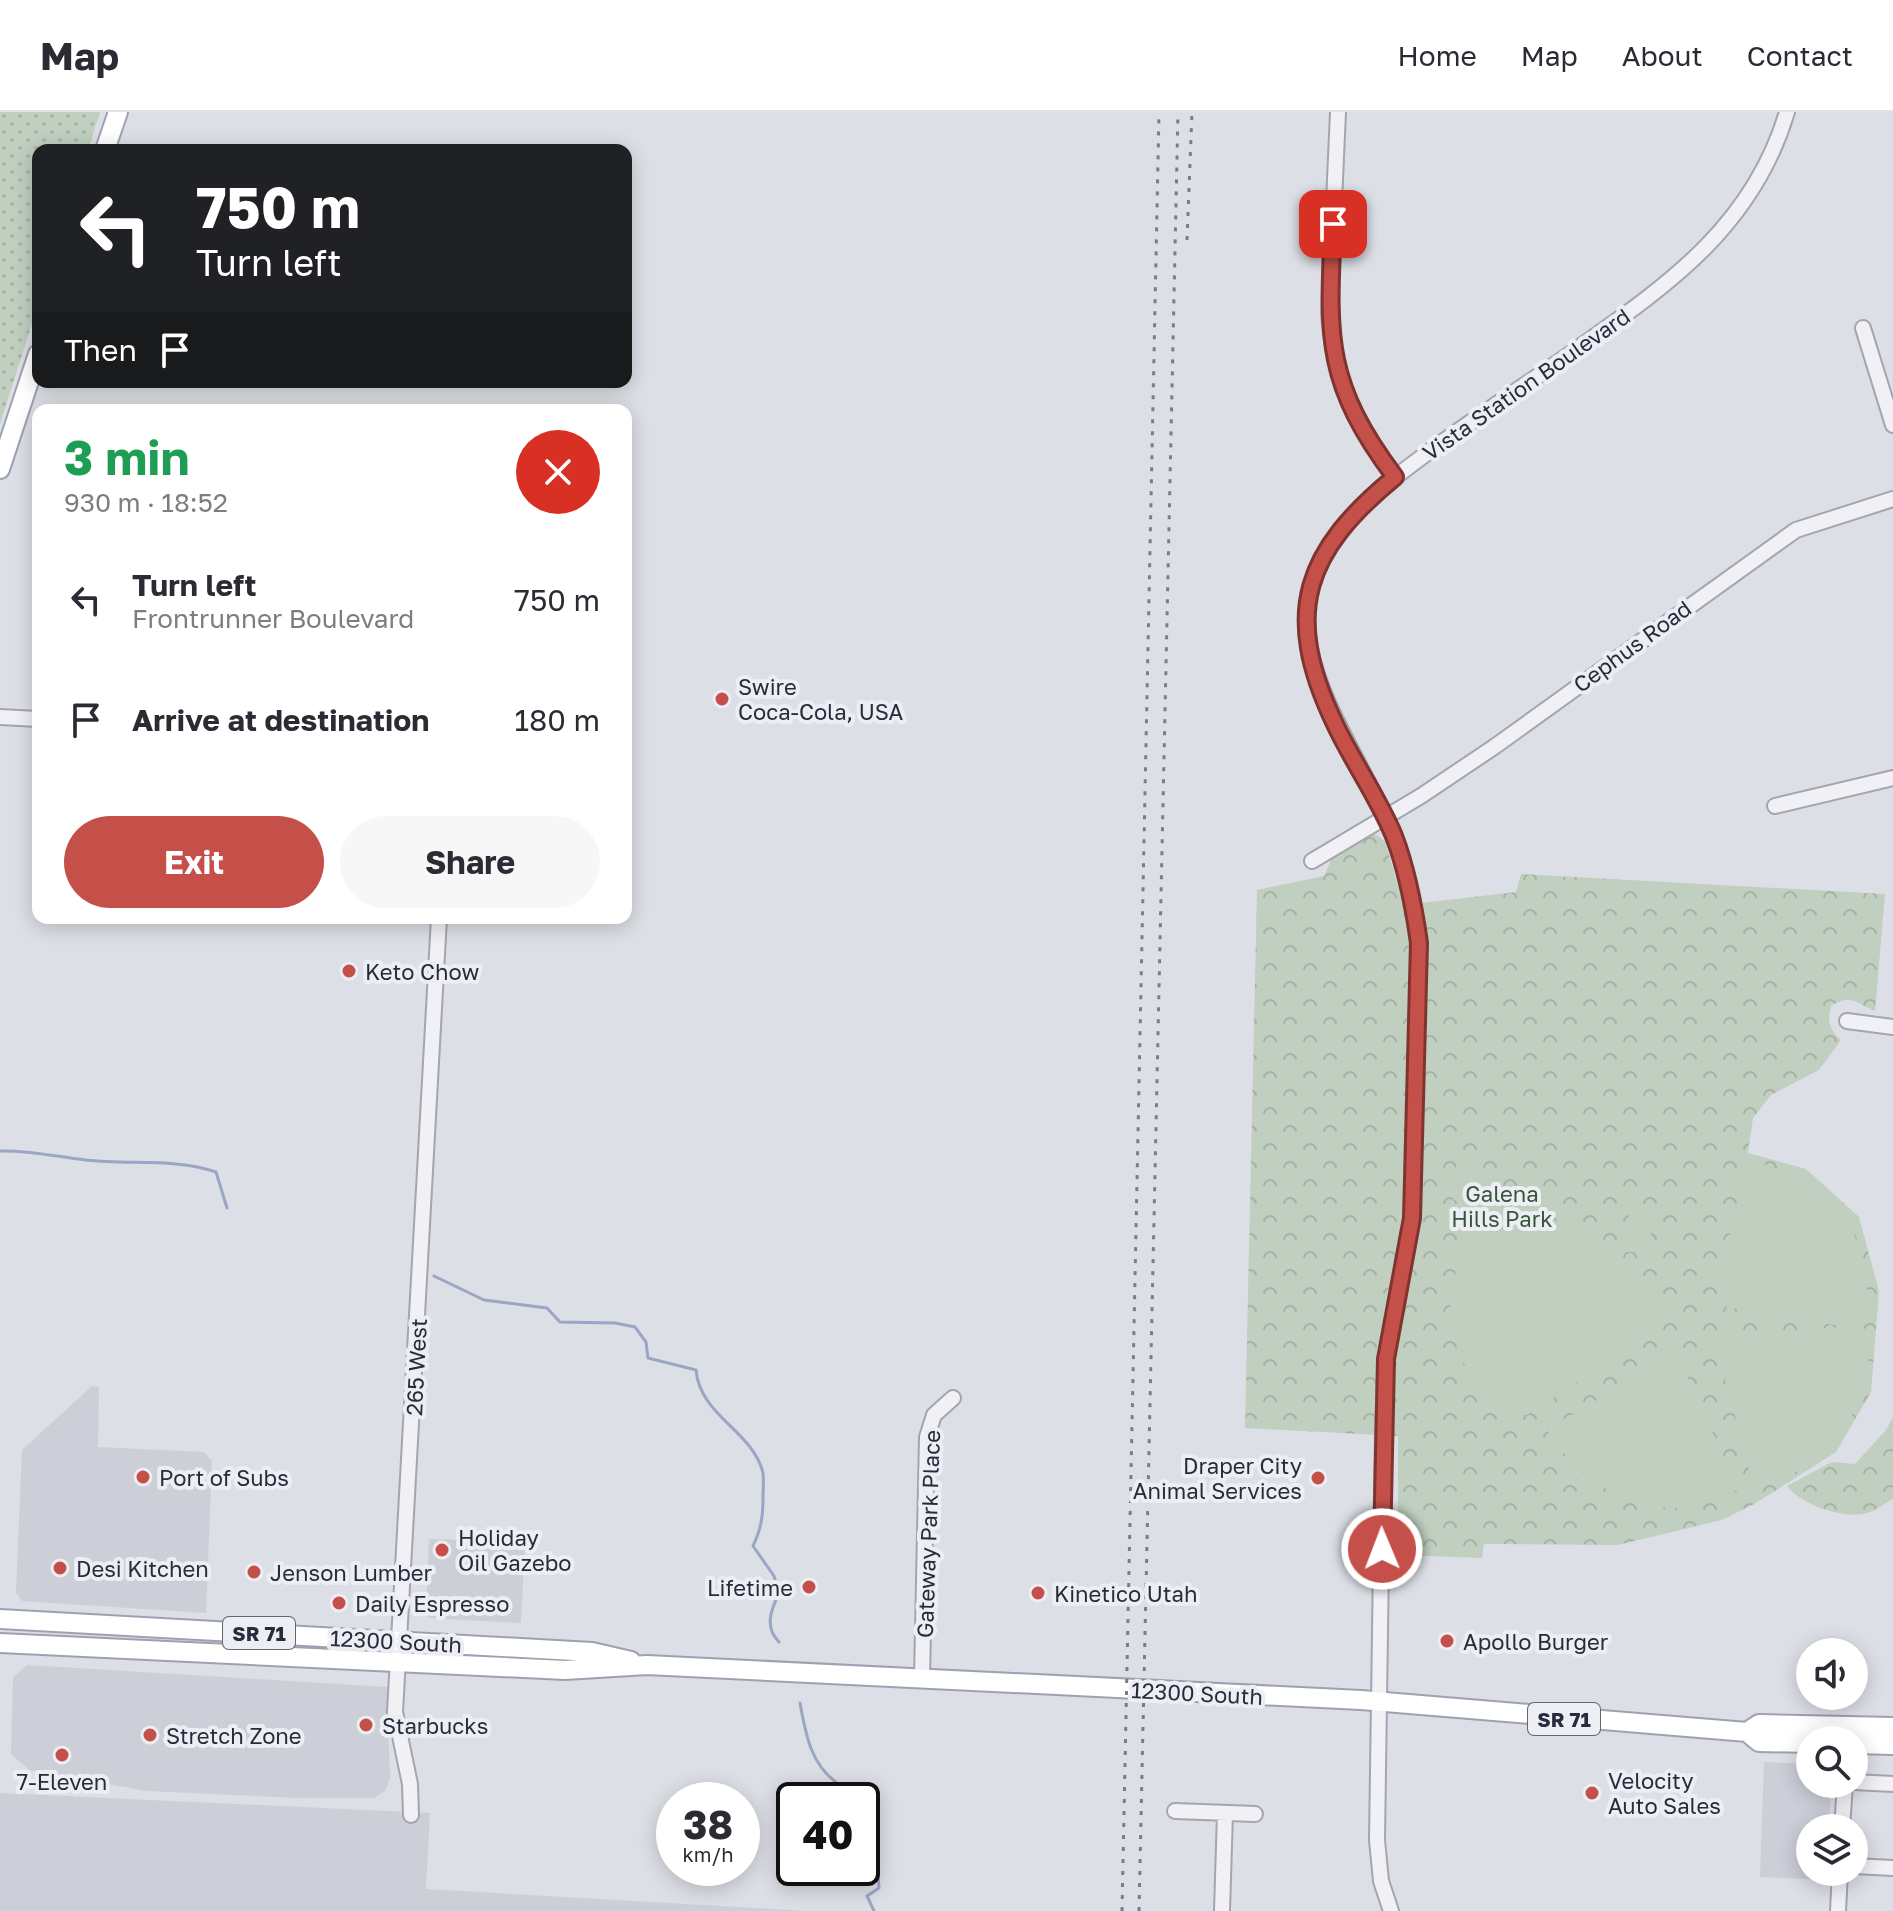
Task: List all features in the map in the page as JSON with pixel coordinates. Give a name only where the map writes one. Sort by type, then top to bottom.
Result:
[{"type":"main road","points":[[107,144],[118,112]]},
{"type":"main road","points":[[0,469],[32,372]]},
{"type":"main road","name":"12300 South","points":[[0,1619],[592,1652],[647,1665]]},
{"type":"main road","name":"12300 South","points":[[0,1643],[565,1670],[647,1665],[1381,1701],[1747,1732],[1759,1742],[1796,1743]]},
{"type":"main road","name":"12300 South","points":[[1747,1732],[1759,1724],[1893,1727]]},
{"type":"main road","points":[[1868,1744],[1893,1745]]},
{"type":"street","points":[[1338,112],[1329,314],[1331,346],[1339,382],[1355,415],[1395,477]]},
{"type":"street","name":"Vista Station Boulevard","points":[[1391,1911],[1381,1881],[1377,1840],[1386,1359],[1412,1218],[1419,943],[1413,903],[1394,837],[1323,696],[1312,659],[1308,610],[1311,585],[1325,549],[1343,523],[1395,477],[1663,289],[1686,268],[1744,203],[1774,148],[1787,112]]},
{"type":"street","points":[[1863,328],[1893,425]]},
{"type":"street","name":"Cephus Road","points":[[1312,861],[1494,747],[1796,530],[1893,499]]},
{"type":"street","points":[[0,717],[32,719]]},
{"type":"street","points":[[1775,806],[1893,778]]},
{"type":"street","name":"265 West","points":[[411,1815],[410,1784],[395,1712],[439,924]]},
{"type":"street","points":[[1847,1021],[1893,1027]]},
{"type":"street","name":"Gateway Park Place","points":[[922,1679],[927,1437],[934,1415],[953,1398]]},
{"type":"street","points":[[1868,1783],[1893,1784]]},
{"type":"street","points":[[1175,1811],[1255,1814]]},
{"type":"street","points":[[1222,1911],[1225,1813]]},
{"type":"street","points":[[1868,1867],[1893,1868]]},
{"type":"street","points":[[1838,1911],[1839,1886]]},
{"type":"shaded area","points":[[92,1386],[99,1387],[98,1447],[204,1452],[212,1461],[206,1613],[22,1601],[16,1593],[22,1450]]},
{"type":"shaded area","points":[[429,1539],[525,1542],[521,1623],[430,1618],[426,1615]]},
{"type":"shaded area","points":[[27,1665],[387,1687],[390,1779],[385,1791],[374,1798],[297,1798],[147,1791],[29,1770],[11,1754],[13,1677]]},
{"type":"shaded area","points":[[1764,1762],[1796,1763],[1796,1798],[1830,1798],[1830,1814],[1796,1814],[1796,1879],[1760,1877]]},
{"type":"shaded area","points":[[0,1793],[430,1813],[426,1889],[807,1911],[0,1911]]},
{"type":"green space","points":[[0,112],[100,112],[90,144],[32,144],[32,324],[0,424]]},
{"type":"green space","name":"Galena Hills Park","points":[[1373,833],[1385,841],[1404,905],[1516,892],[1521,874],[1885,894],[1875,1011],[1849,1000],[1831,1006],[1830,1024],[1841,1040],[1819,1070],[1771,1095],[1753,1118],[1748,1153],[1806,1169],[1859,1217],[1879,1291],[1871,1392],[1836,1452],[1756,1503],[1722,1520],[1618,1545],[1484,1544],[1482,1558],[1398,1555],[1398,1436],[1245,1428],[1257,890],[1324,876],[1332,858]]},
{"type":"green space","points":[[1462,1158],[1500,1184],[1479,1216],[1440,1190]]},
{"type":"green space","points":[[1749,1160],[1779,1169],[1804,1182],[1826,1197],[1843,1216],[1855,1238],[1863,1263],[1867,1291],[1866,1322],[1834,1325],[1724,1307],[1719,1300],[1728,1240]]},
{"type":"green space","points":[[1526,1202],[1634,1272],[1665,1301],[1663,1319],[1634,1345],[1527,1415],[1502,1405],[1482,1389],[1466,1368],[1456,1344],[1451,1317],[1451,1291],[1458,1265],[1471,1242],[1496,1219]]},
{"type":"green space","points":[[1629,1215],[1651,1216],[1650,1252],[1627,1252]]},
{"type":"green space","points":[[1863,1324],[1868,1346],[1868,1368],[1854,1412],[1841,1432],[1808,1464],[1785,1477],[1753,1484],[1717,1349],[1723,1341]]},
{"type":"green space","points":[[1669,1358],[1680,1361],[1738,1489],[1711,1502],[1683,1507],[1656,1507],[1630,1501],[1584,1473],[1564,1453],[1547,1429]]},
{"type":"green space","points":[[1893,1417],[1893,1499],[1870,1512],[1837,1513],[1813,1505],[1787,1486],[1832,1462],[1855,1464],[1886,1430]]},
{"type":"waterway","points":[[0,1151],[75,1159],[168,1163],[216,1172],[227,1208]]},
{"type":"waterway","points":[[434,1276],[484,1300],[547,1308],[560,1322],[615,1323],[635,1327],[646,1342],[648,1358],[696,1370],[707,1400],[749,1446],[763,1473],[762,1517],[753,1546],[774,1576],[779,1593],[770,1624],[779,1642]]},
{"type":"waterway","points":[[800,1703],[811,1749],[822,1769],[836,1782]]},
{"type":"waterway","points":[[874,1911],[867,1896],[879,1886]]},
{"type":"railway","points":[[1122,1911],[1159,112]]},
{"type":"railway","points":[[1139,1911],[1178,112]]},
{"type":"railway","points":[[1187,240],[1192,112]]},
{"type":"place","name":"Swire Coca-Cola, USA","points":[[722,699]]},
{"type":"place","name":"Keto Chow","points":[[349,971]]},
{"type":"place","name":"Port of Subs","points":[[143,1477]]},
{"type":"place","name":"Draper City Animal Services","points":[[1318,1478]]},
{"type":"place","name":"Holiday Oil Gazebo","points":[[442,1550]]},
{"type":"place","name":"Desi Kitchen","points":[[60,1568]]},
{"type":"place","name":"Jenson Lumber","points":[[254,1572]]},
{"type":"place","name":"Lifetime","points":[[809,1587]]},
{"type":"place","name":"Kinetico Utah","points":[[1038,1593]]},
{"type":"place","name":"Daily Espresso","points":[[339,1603]]},
{"type":"place","name":"Apollo Burger","points":[[1447,1641]]},
{"type":"place","name":"Starbucks","points":[[366,1725]]},
{"type":"place","name":"Stretch Zone","points":[[150,1735]]},
{"type":"place","name":"7-Eleven","points":[[62,1755]]},
{"type":"place","name":"Velocity Auto Sales","points":[[1592,1793]]},
{"type":"route","points":[[1333,224],[1329,314],[1331,346],[1339,382],[1355,415],[1395,477],[1343,523],[1325,549],[1311,585],[1308,633],[1323,696],[1394,837],[1413,903],[1419,943],[1412,1218],[1404,1275],[1386,1359],[1382,1549]]}]
